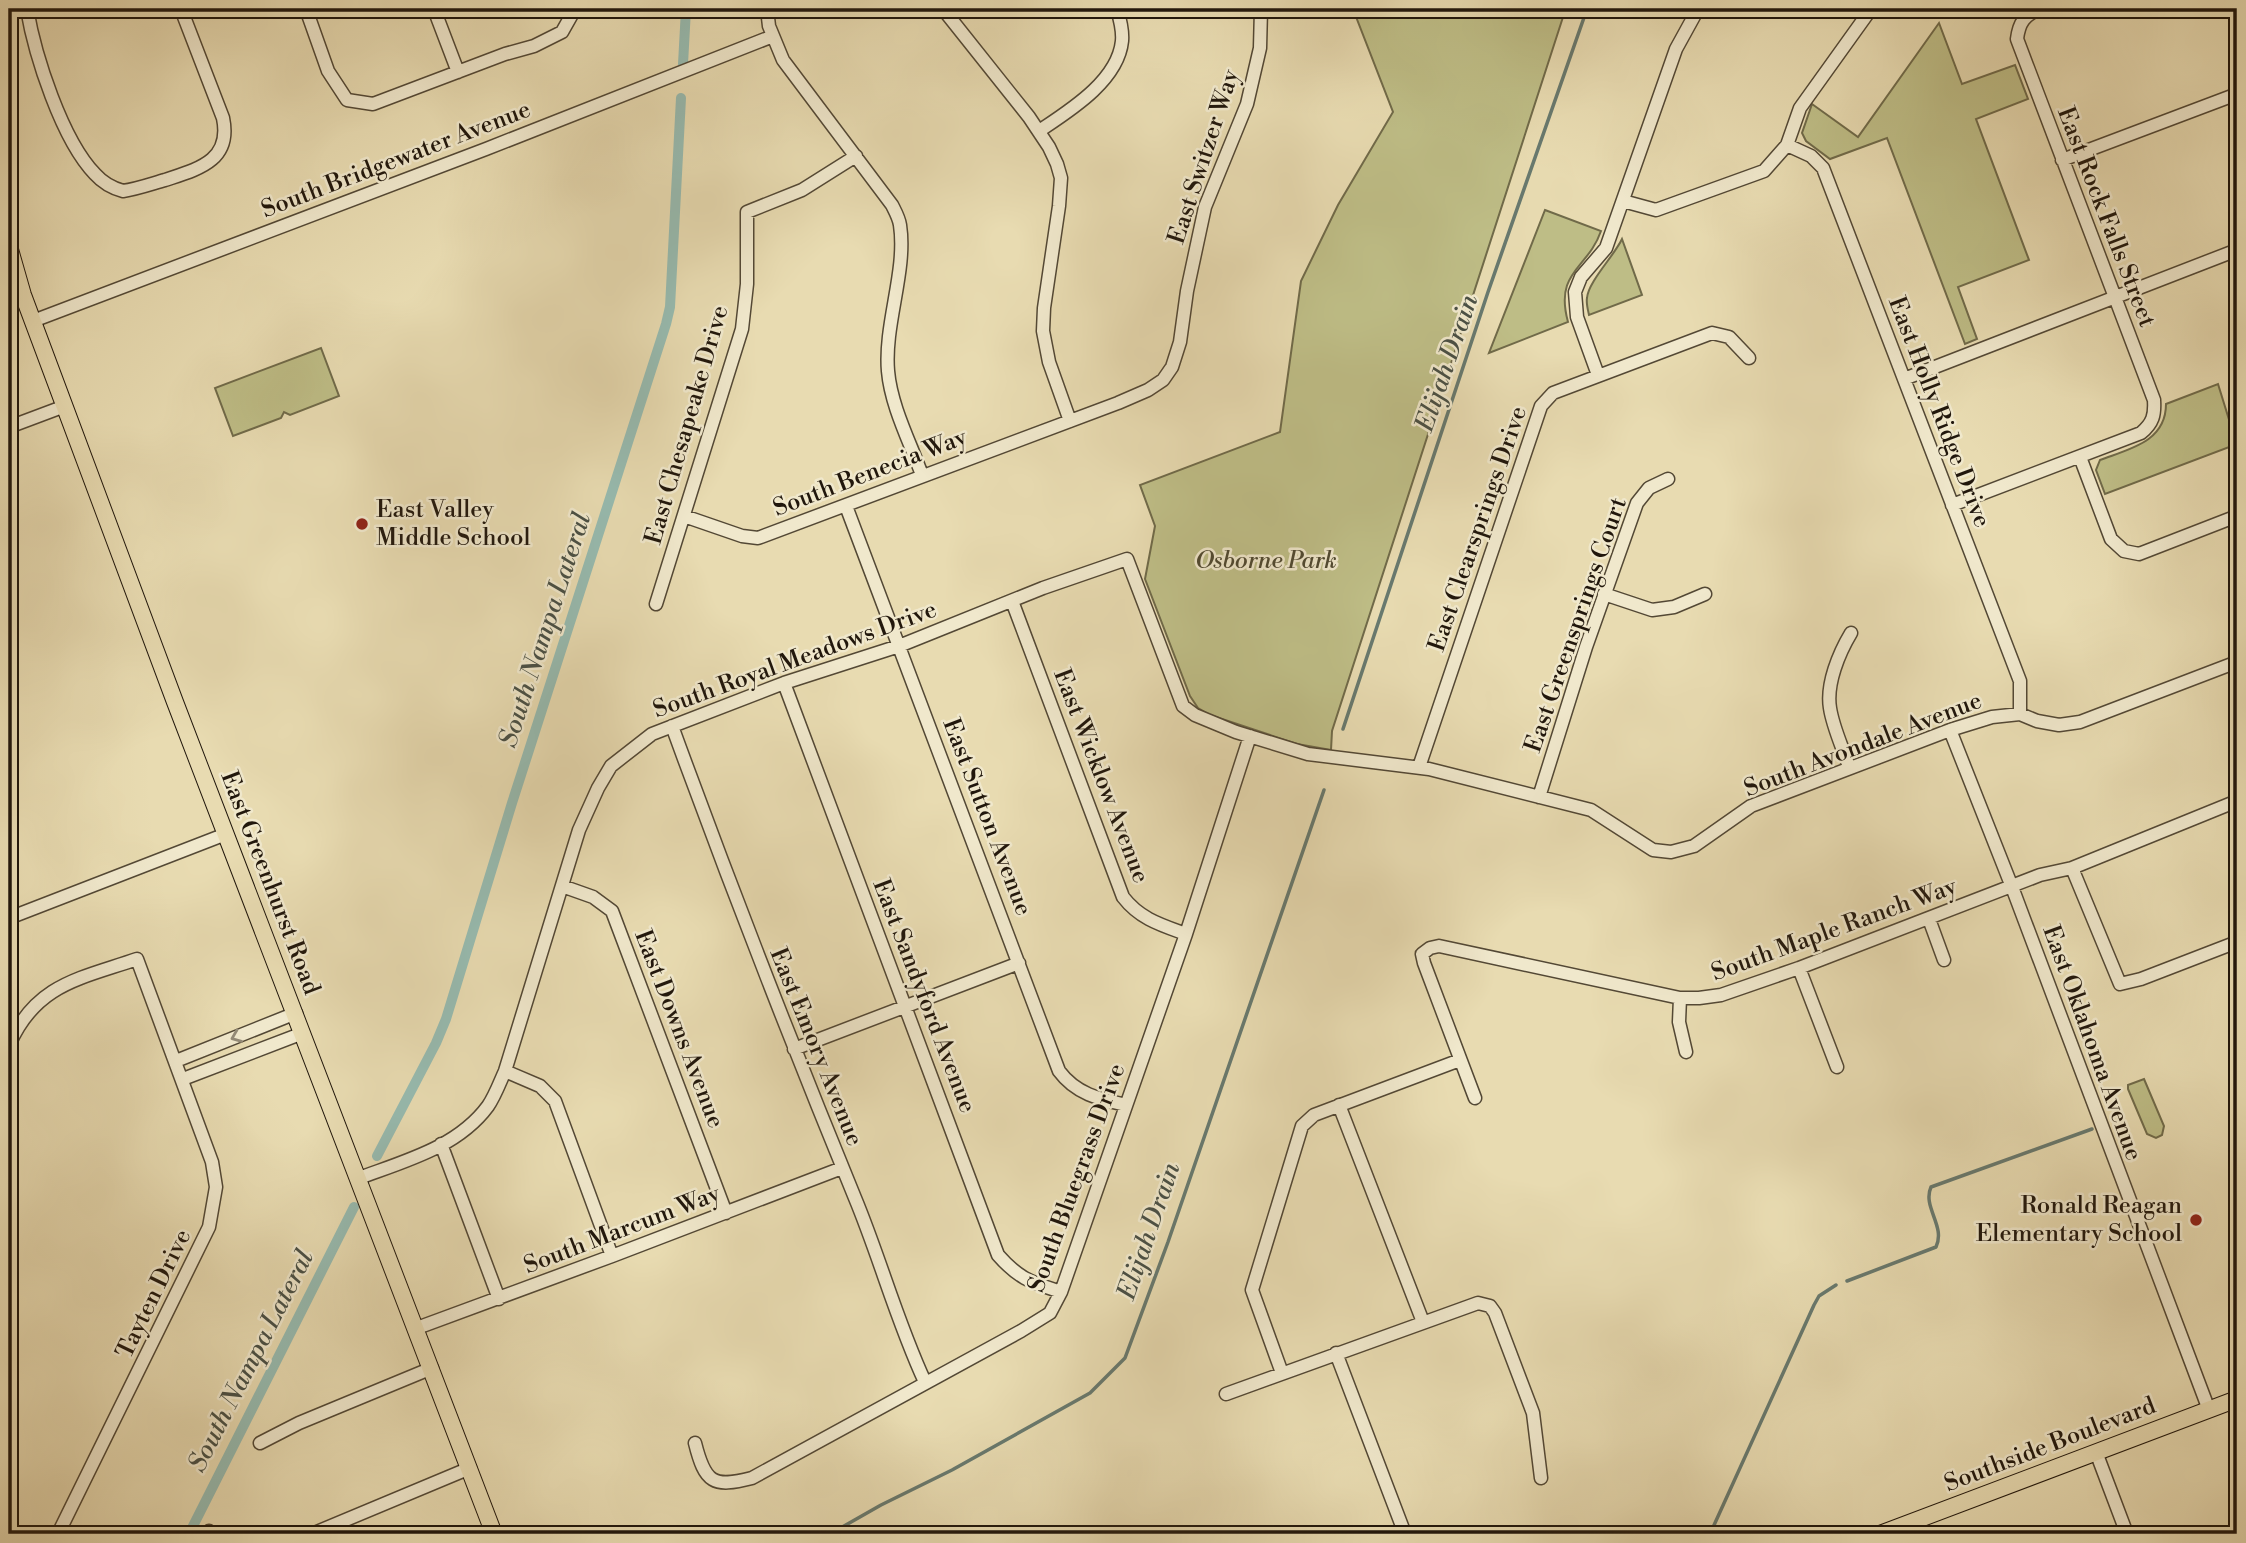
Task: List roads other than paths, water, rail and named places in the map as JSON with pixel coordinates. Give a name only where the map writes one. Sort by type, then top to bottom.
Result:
[{"type":"main road","name":"East Greenhurst Road","points":[[9,246],[33,321],[226,834],[494,1534]]},
{"type":"main road","name":"Southside Boulevard","points":[[1880,1534],[2237,1399]]},
{"type":"street","points":[[27,9],[53,98],[71,139],[97,177],[123,191],[192,171],[210,161],[222,148],[226,133],[223,118],[181,9]]},
{"type":"street","points":[[306,9],[328,71],[347,100],[373,104],[534,46],[562,32],[575,9]]},
{"type":"street","points":[[434,9],[458,72]]},
{"type":"street","points":[[767,9],[773,36],[783,60],[892,205],[900,223],[898,275],[888,347],[888,374],[922,475]]},
{"type":"street","points":[[943,9],[1039,131],[1049,147],[1061,178],[1043,331],[1049,362],[1070,421]]},
{"type":"street","points":[[1039,131],[1082,102],[1106,76],[1117,57],[1122,41],[1117,9]]},
{"type":"street","name":"East Switzer Way","points":[[1070,421],[1148,390],[1163,380],[1172,367],[1180,342],[1189,281],[1205,207],[1247,104],[1260,48],[1261,9]]},
{"type":"street","points":[[1598,375],[1577,317],[1575,292],[1581,277],[1606,248],[1676,49],[1698,9]]},
{"type":"street","points":[[1623,201],[1656,210],[1764,171],[1787,145],[1800,108],[1871,9]]},
{"type":"street","name":"East Rock Falls Street","points":[[2040,9],[2030,12],[2019,23],[2017,39],[2154,400],[2155,413],[2150,425],[2141,433],[2080,457]]},
{"type":"street","name":"South Bridgewater Avenue","points":[[33,321],[486,149],[773,36]]},
{"type":"street","points":[[2062,159],[2237,94]]},
{"type":"street","name":"East Holly Ridge Drive","points":[[1787,145],[1811,156],[1824,168],[2020,681],[2020,714]]},
{"type":"street","name":"East Chesapeake Drive","points":[[656,604],[742,329],[747,284],[747,212],[802,190],[856,156]]},
{"type":"street","points":[[1904,379],[2237,250]]},
{"type":"street","name":"East Clearsprings Drive","points":[[1419,767],[1541,406],[1553,393],[1712,332],[1729,337],[1749,358]]},
{"type":"street","points":[[9,427],[65,406]]},
{"type":"street","name":"South Benecia Way","points":[[684,516],[742,536],[758,538],[1070,421]]},
{"type":"street","points":[[1952,505],[2080,457],[2111,539],[2124,551],[2139,554],[2237,516]]},
{"type":"street","name":"East Greensprings Court","points":[[1539,797],[1604,594],[1637,503],[1648,488],[1668,479]]},
{"type":"street","name":"East Sutton Avenue","points":[[846,506],[1059,1072],[1069,1084],[1093,1098],[1126,1105]]},
{"type":"street","name":"South Avondale Avenue","points":[[1127,559],[1183,706],[1195,715],[1308,754],[1419,767],[1591,810],[1653,850],[1671,852],[1694,846],[1751,806],[1950,730],[1992,717],[2020,714],[2037,721],[2059,725],[2080,722],[2237,662]]},
{"type":"street","name":"South Royal Meadows Drive","points":[[359,1178],[429,1153],[475,1121],[489,1104],[505,1071],[579,830],[611,766],[644,739],[784,683],[900,646],[1127,559]]},
{"type":"street","points":[[1604,594],[1652,610],[1674,607],[1705,594]]},
{"type":"street","name":"East Wicklow Avenue","points":[[1012,601],[1123,897],[1133,910],[1149,920],[1186,934]]},
{"type":"street","points":[[1849,767],[1829,707],[1833,678],[1843,646],[1851,633]]},
{"type":"street","name":"East Sandyford Avenue","points":[[784,683],[998,1255],[1014,1273],[1030,1282],[1060,1292]]},
{"type":"street","name":"East Emory Avenue","points":[[672,726],[794,1049],[855,1198],[925,1382]]},
{"type":"street","name":"East Oklahoma Avenue","points":[[1950,730],[2209,1410]]},
{"type":"street","name":"South Bluegrass Drive","points":[[695,1443],[701,1468],[714,1481],[726,1485],[752,1478],[1050,1313],[1060,1292],[1186,934],[1250,736]]},
{"type":"street","name":"South Maple Ranch Way","points":[[1460,1060],[1422,954],[1430,948],[1439,946],[1680,998],[1721,995],[2040,876],[2072,868],[2237,802]]},
{"type":"street","points":[[9,918],[226,834]]},
{"type":"street","points":[[2072,868],[2120,984],[2141,979],[2237,942]]},
{"type":"street","name":"East Downs Avenue","points":[[562,887],[593,898],[612,911],[726,1213]]},
{"type":"street","points":[[1928,919],[1944,960]]},
{"type":"street","name":"Tayten Drive","points":[[9,1045],[22,1021],[40,999],[59,986],[137,958],[212,1162],[216,1187],[209,1227],[58,1534]]},
{"type":"street","points":[[794,1049],[1020,963]]},
{"type":"street","points":[[1799,968],[1837,1067]]},
{"type":"street","points":[[1680,998],[1679,1022],[1686,1052]]},
{"type":"street","points":[[176,1060],[296,1013]]},
{"type":"street","points":[[183,1079],[303,1033]]},
{"type":"street","points":[[1282,1373],[1252,1290],[1302,1126],[1314,1115],[1460,1060],[1475,1098]]},
{"type":"street","points":[[505,1071],[540,1086],[555,1101],[612,1256]]},
{"type":"street","points":[[1339,1105],[1423,1322]]},
{"type":"street","points":[[441,1144],[499,1299]]},
{"type":"street","name":"South Marcum Way","points":[[417,1328],[842,1168]]},
{"type":"street","points":[[1226,1394],[1478,1303],[1490,1306],[1533,1413],[1541,1478]]},
{"type":"street","points":[[1336,1353],[1405,1534]]},
{"type":"street","points":[[260,1443],[299,1423],[432,1368]]},
{"type":"street","points":[[2096,1452],[2127,1534]]},
{"type":"street","points":[[312,1534],[470,1468]]},
{"type":"waterway","name":"South Nampa Lateral","points":[[683,64],[686,9]]},
{"type":"waterway","name":"Elijah Drain","points":[[1343,729],[1488,292],[1587,9]]},
{"type":"waterway","name":"South Nampa Lateral","points":[[377,1156],[446,1019],[512,803],[666,324],[670,307],[681,98]]},
{"type":"waterway","name":"Elijah Drain","points":[[830,1534],[1090,1393],[1125,1358],[1168,1242],[1324,790]]},
{"type":"waterway","points":[[1847,1281],[1936,1247],[1938,1232],[1929,1202],[1931,1187],[2092,1129]]},
{"type":"waterway","name":"South Nampa Lateral","points":[[189,1534],[354,1207]]},
{"type":"waterway","points":[[1710,1534],[1814,1305],[1819,1296],[1836,1285]]},
{"type":"place","name":"East Valley Middle School","points":[[362,524]]},
{"type":"place","name":"Ronald Reagan Elementary School","points":[[2196,1220]]},
{"type":"park label","name":"Osborne Park","points":[[1266,561]]}]
